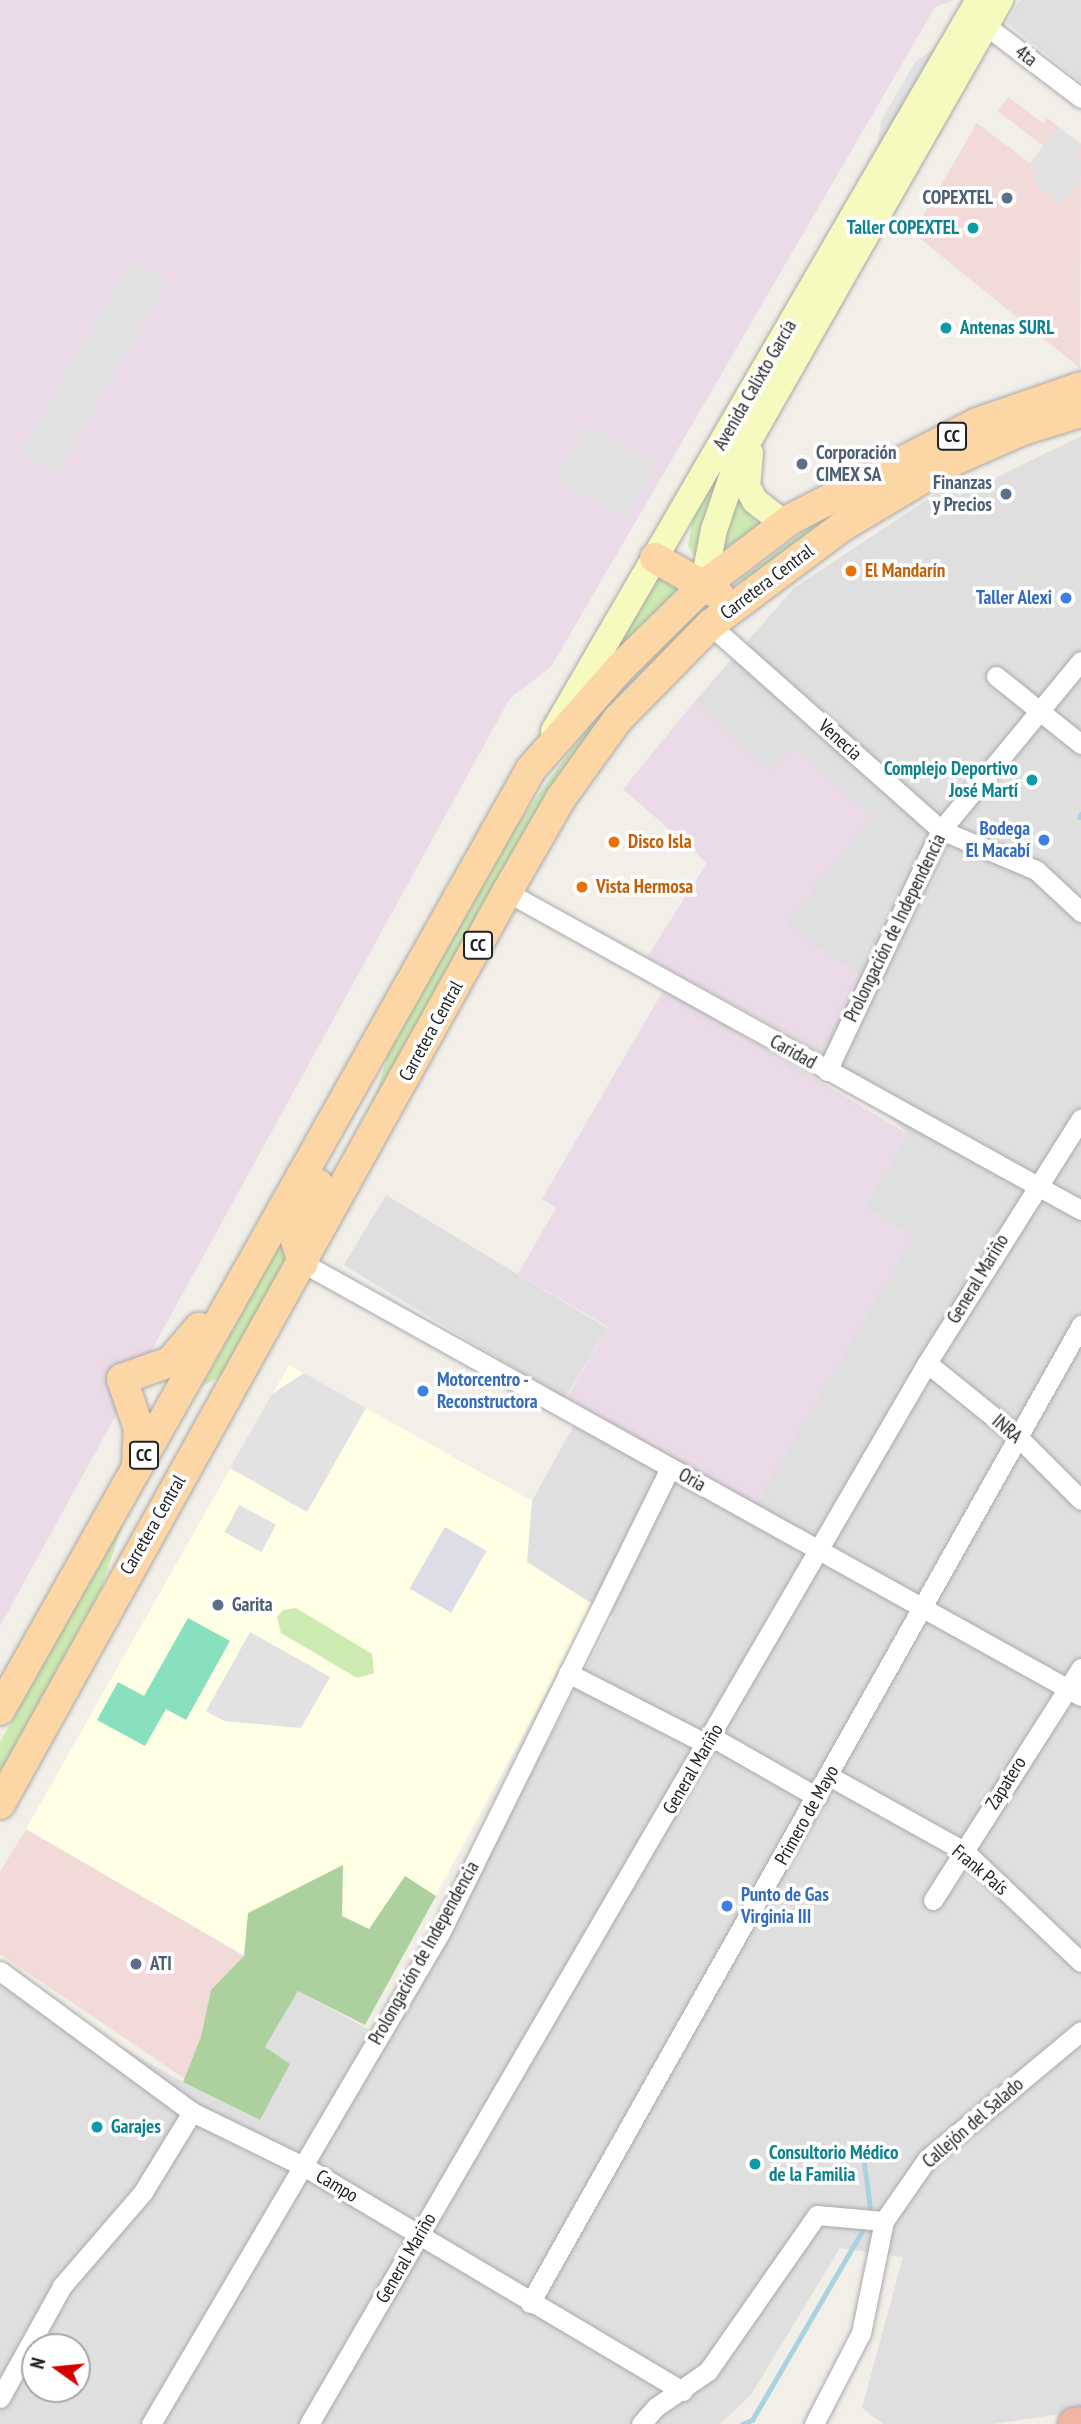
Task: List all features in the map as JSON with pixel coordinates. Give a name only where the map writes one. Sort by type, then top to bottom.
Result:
[{"type":"highway","points":[[1074,2424],[1081,2423]]},
{"type":"main road","name":"Avenida Calixto García","points":[[531,769],[978,13],[1000,0]]},
{"type":"main road","name":"Avenida Calixto García","points":[[703,586],[730,483],[758,424],[978,13]]},
{"type":"main road","name":"Carretera Central","points":[[0,1710],[531,769],[621,667],[703,586],[791,519],[828,498],[981,435],[1081,387]]},
{"type":"main road","name":"Carretera Central","points":[[0,1804],[303,1263],[506,892],[561,798],[618,719],[710,625],[743,597],[843,526],[981,435],[1081,412]]},
{"type":"main road","points":[[758,424],[746,469],[747,486],[768,513],[791,519]]},
{"type":"main road","points":[[828,498],[843,526]]},
{"type":"main road","points":[[654,558],[703,586],[743,597]]},
{"type":"main road","points":[[618,719],[687,634],[703,586]]},
{"type":"main road","points":[[303,1263],[296,1240],[299,1223],[354,1119],[377,1042]]},
{"type":"main road","points":[[134,1473],[139,1429],[122,1379],[155,1369],[181,1354],[225,1288],[246,1274]]},
{"type":"main road","points":[[166,1416],[203,1438]]},
{"type":"street","name":"4ta","points":[[978,13],[1081,98]]},
{"type":"street","name":"Venecia","points":[[710,625],[941,830],[1036,870],[1081,912]]},
{"type":"street","name":"Prolongación de Independencia","points":[[827,1071],[941,830],[1081,661]]},
{"type":"street","points":[[996,676],[1037,713],[1081,744]]},
{"type":"street","name":"Caridad","points":[[506,892],[1081,1210]]},
{"type":"street","name":"General Mariño","points":[[309,2424],[821,1552],[928,1363],[1035,1184],[1081,1118]]},
{"type":"street","name":"Oria","points":[[303,1263],[1073,1692]]},
{"type":"street","name":"Primero de Mayo","points":[[530,2303],[829,1776],[1016,1435],[1081,1325]]},
{"type":"street","name":"INRA","points":[[928,1363],[1016,1435],[1081,1500]]},
{"type":"street","name":"Prolongación de Independencia","points":[[150,2424],[440,1933],[670,1468]]},
{"type":"street","name":"Zapatero","points":[[933,1900],[1073,1692],[1081,1668]]},
{"type":"street","points":[[568,1673],[699,1741],[719,1741],[817,1797]]},
{"type":"street","name":"Frank País","points":[[829,1776],[964,1851],[1081,1962]]},
{"type":"street","name":"Campo","points":[[0,1970],[192,2112],[304,2167],[683,2391]]},
{"type":"street","name":"Callejón del Salado","points":[[814,2424],[861,2333],[884,2221],[927,2159],[1081,2031]]},
{"type":"street","points":[[0,2398],[62,2286],[143,2192],[192,2112]]},
{"type":"street","points":[[640,2424],[656,2407],[683,2391],[708,2371],[817,2215],[884,2221]]},
{"type":"shaded area","points":[[0,0],[955,0],[935,7],[551,667],[510,698],[0,1626]]},
{"type":"shaded area","points":[[1020,0],[1081,0],[1081,82],[1007,23]]},
{"type":"shaded area","points":[[962,29],[872,184],[881,121],[915,62]]},
{"type":"shaded area","name":"COPEXTEL","points":[[1008,97],[1043,123],[1047,118],[1081,144],[1080,368],[913,233],[977,123],[1030,163],[1043,146],[998,111]]},
{"type":"shaded area","points":[[1059,127],[1081,144],[1076,157],[1081,161],[1081,178],[1061,205],[1036,185],[1030,163]]},
{"type":"shaded area","points":[[131,261],[167,282],[57,473],[21,452]]},
{"type":"shaded area","points":[[586,425],[657,464],[627,518],[556,479]]},
{"type":"shaded area","points":[[1081,436],[1081,2411],[993,2424],[883,2424],[862,2408],[903,2257],[840,2248],[751,2395],[720,2424],[0,2424],[0,1979],[183,2082],[260,2120],[265,2047],[298,1991],[390,2041],[613,1617],[526,1562],[532,1501],[584,1407],[754,1507],[913,1236],[865,1207],[908,1134],[819,1051],[861,976],[786,925],[794,747],[771,774],[695,701],[794,588],[943,489],[960,495]]},
{"type":"shaded area","points":[[695,701],[770,773],[794,747],[873,816],[786,924],[861,976],[819,1051],[647,957],[707,863],[623,789]]},
{"type":"shaded area","points":[[664,989],[908,1134],[865,1207],[914,1236],[754,1508],[567,1397],[608,1327],[518,1274],[556,1208],[542,1199]]},
{"type":"shaded area","points":[[386,1195],[607,1328],[565,1398],[344,1265]]},
{"type":"shaded area","points":[[289,1365],[532,1501],[527,1562],[594,1605],[365,2025],[26,1829]]},
{"type":"shaded area","points":[[304,1373],[366,1408],[307,1512],[230,1468],[272,1394]]},
{"type":"shaded area","points":[[239,1505],[276,1525],[262,1552],[224,1532]]},
{"type":"shaded area","points":[[445,1527],[487,1551],[451,1612],[410,1588]]},
{"type":"shaded area","points":[[250,1632],[330,1677],[301,1728],[224,1721],[206,1711]]},
{"type":"shaded area","name":"ATI","points":[[26,1829],[271,1972],[200,2089],[0,1954],[0,1872]]},
{"type":"green space","points":[[760,406],[701,566],[688,546],[693,517]]},
{"type":"green space","points":[[734,493],[759,526],[718,553]]},
{"type":"green space","points":[[829,512],[829,518],[749,582],[740,580]]},
{"type":"green space","points":[[659,569],[686,586],[598,671]]},
{"type":"green space","points":[[680,631],[562,773],[373,1103],[393,1038],[495,855],[574,745]]},
{"type":"green space","points":[[294,1218],[289,1265],[231,1371],[202,1386]]},
{"type":"green space","points":[[124,1520],[101,1589],[0,1772],[0,1742]]},
{"type":"green space","points":[[296,1608],[372,1654],[374,1673],[357,1678],[281,1633],[277,1617],[283,1610]]},
{"type":"green space","points":[[188,1618],[230,1641],[186,1720],[166,1709],[145,1746],[97,1720],[118,1682],[144,1696]]},
{"type":"green space","points":[[343,1865],[342,1916],[369,1929],[405,1876],[436,1896],[365,2025],[298,1991],[265,2047],[290,2064],[260,2120],[183,2082],[201,2037],[211,1990],[244,1956],[248,1913]]},
{"type":"waterway","points":[[864,2163],[870,2208]]},
{"type":"waterway","points":[[742,2424],[752,2420],[862,2231]]},
{"type":"place","name":"COPEXTEL","points":[[1007,198]]},
{"type":"place","name":"Taller COPEXTEL","points":[[973,228]]},
{"type":"place","name":"Antenas SURL","points":[[946,328]]},
{"type":"place","name":"Corporación CIMEX SA","points":[[802,464]]},
{"type":"place","name":"Finanzas y Precios","points":[[1006,494]]},
{"type":"place","name":"El Mandarín","points":[[851,571]]},
{"type":"place","name":"Taller Alexi","points":[[1066,598]]},
{"type":"place","name":"Complejo Deportivo José Martí","points":[[1032,780]]},
{"type":"place","name":"Bodega El Macabí","points":[[1044,840]]},
{"type":"place","name":"Disco Isla","points":[[614,842]]},
{"type":"place","name":"Vista Hermosa","points":[[582,887]]},
{"type":"place","name":"Motorcentro - Reconstructora","points":[[423,1391]]},
{"type":"place","name":"Garita","points":[[218,1605]]},
{"type":"place","name":"Punto de Gas Virginia III","points":[[727,1906]]},
{"type":"place","name":"ATI","points":[[136,1964]]},
{"type":"place","name":"Garajes","points":[[97,2127]]},
{"type":"place","name":"Consultorio Médico de la Familia","points":[[755,2164]]}]
